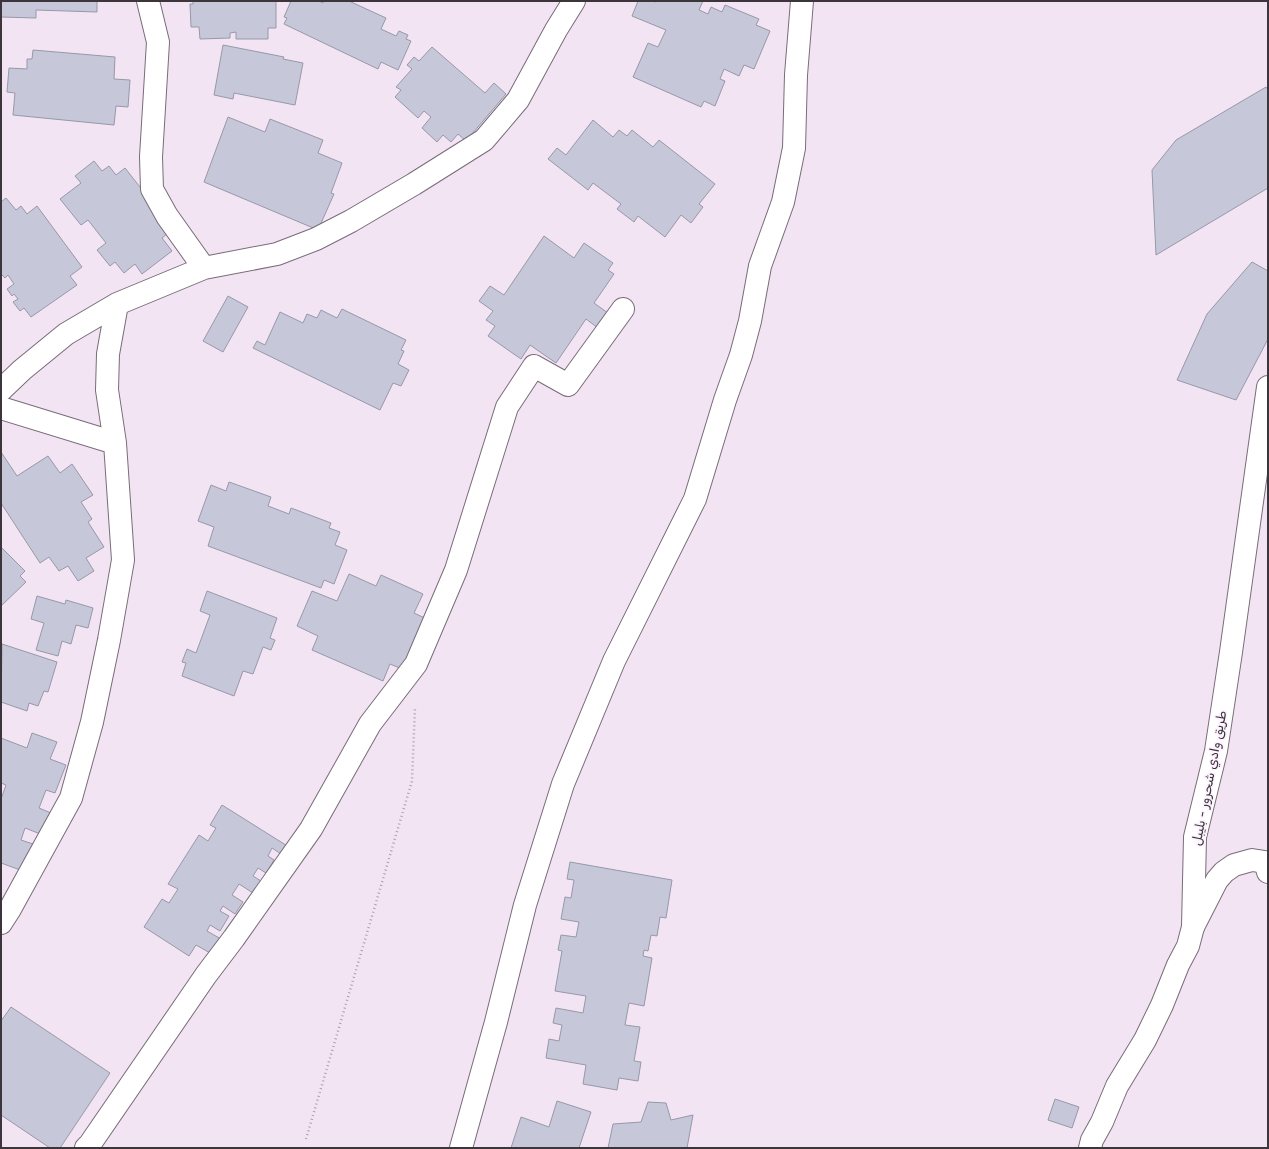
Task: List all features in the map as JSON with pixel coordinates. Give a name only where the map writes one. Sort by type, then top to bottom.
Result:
[{"type":"street","points":[[148,1],[158,42],[151,157],[152,189],[167,216],[204,268]]},
{"type":"street","points":[[1,390],[22,370],[66,334],[117,304],[204,268],[277,254],[316,239],[357,217],[484,140],[518,100],[556,30],[574,1]]},
{"type":"street","points":[[461,1148],[496,1022],[525,905],[563,784],[614,661],[695,499],[725,400],[741,355],[750,321],[760,266],[783,202],[794,148],[796,75],[802,1]]},
{"type":"street","points":[[1,923],[71,798],[92,722],[110,640],[123,560],[114,443],[107,390],[108,354],[117,304]]},
{"type":"street","points":[[86,1148],[206,974],[234,938],[311,829],[370,724],[416,664],[456,570],[507,407],[534,366],[568,386],[623,309]]},
{"type":"street","name":"طريق وادي شحرور - بليبل","points":[[1090,1148],[1092,1140],[1102,1122],[1117,1086],[1145,1040],[1162,1005],[1178,965],[1188,946],[1193,927],[1195,837],[1216,751],[1268,387]]},
{"type":"street","points":[[1,408],[114,443]]},
{"type":"street","points":[[1193,927],[1217,880],[1224,872],[1234,865],[1252,860],[1267,864]]},
{"type":"path","points":[[306,1139],[412,781],[415,703]]},
{"type":"building","points":[[1,1],[97,1],[97,12],[36,10],[36,18],[1,17]]},
{"type":"building","points":[[193,1],[276,1],[276,28],[268,28],[268,39],[236,39],[236,32],[230,33],[230,38],[200,39],[199,27],[191,27],[190,4],[193,4]]},
{"type":"building","points":[[291,1],[319,1],[323,3],[323,1],[349,1],[386,18],[381,29],[396,36],[399,31],[408,35],[406,39],[411,41],[398,70],[381,62],[378,69],[284,24],[287,18],[284,17]]},
{"type":"building","points":[[638,1],[703,1],[699,10],[708,14],[711,7],[722,12],[725,5],[759,19],[756,25],[770,31],[754,69],[744,65],[739,76],[724,69],[720,79],[725,81],[715,106],[704,101],[701,107],[633,77],[648,43],[658,47],[666,30],[632,16]]},
{"type":"building","points":[[223,45],[284,57],[283,59],[303,63],[295,105],[234,93],[233,99],[214,95]]},
{"type":"building","points":[[432,47],[485,93],[494,83],[506,94],[466,141],[458,134],[451,142],[443,135],[437,142],[422,128],[431,117],[424,111],[418,118],[395,97],[401,90],[396,87],[412,69],[407,65],[414,57],[419,61]]},
{"type":"building","points":[[33,50],[115,57],[114,79],[130,80],[128,107],[116,106],[114,125],[13,115],[15,93],[7,92],[9,68],[27,69],[27,59],[32,59]]},
{"type":"building","points":[[1266,87],[1268,90],[1268,188],[1156,255],[1152,170],[1176,140]]},
{"type":"building","points":[[228,117],[265,132],[270,119],[323,140],[318,153],[342,163],[331,193],[334,194],[318,230],[204,182]]},
{"type":"building","points":[[593,120],[613,137],[619,130],[627,136],[632,130],[653,147],[659,140],[715,184],[699,204],[703,207],[691,223],[681,215],[665,237],[638,216],[634,222],[617,209],[621,204],[593,183],[588,190],[548,159],[557,148],[566,155]]},
{"type":"building","points":[[94,161],[102,171],[109,166],[116,175],[125,168],[173,229],[162,238],[172,251],[142,274],[135,264],[124,273],[115,262],[110,266],[97,250],[106,243],[88,220],[81,225],[60,199],[81,183],[75,176]]},
{"type":"building","points":[[6,198],[16,210],[21,206],[27,214],[37,206],[82,267],[70,276],[77,285],[31,317],[24,308],[20,311],[13,302],[18,299],[14,294],[12,296],[7,289],[14,284],[8,275],[5,278],[1,274],[1,202]]},
{"type":"building","points":[[544,236],[574,258],[584,243],[613,263],[608,270],[614,274],[594,303],[608,313],[598,328],[586,319],[556,363],[530,345],[521,359],[488,336],[495,326],[486,320],[493,311],[479,301],[490,286],[504,295]]},
{"type":"building","points":[[1252,262],[1268,271],[1268,339],[1236,400],[1177,380],[1207,314]]},
{"type":"building","points":[[228,296],[248,307],[223,352],[203,341]]},
{"type":"building","points":[[342,309],[406,340],[401,350],[404,351],[398,364],[409,370],[401,386],[393,383],[380,410],[253,348],[257,341],[265,345],[280,312],[303,323],[307,314],[317,318],[321,310],[337,318]]},
{"type":"building","points":[[1,452],[17,476],[48,456],[60,473],[72,464],[93,495],[81,502],[92,519],[88,522],[104,547],[86,558],[94,571],[78,581],[68,566],[59,571],[49,557],[40,563],[1,503]]},
{"type":"building","points":[[229,482],[271,497],[268,506],[289,514],[291,508],[331,523],[329,528],[340,532],[335,545],[347,550],[334,584],[324,580],[321,588],[208,546],[214,527],[198,521],[211,485],[226,491]]},
{"type":"building","points":[[1,547],[25,571],[20,576],[26,582],[1,606]]},
{"type":"building","points":[[349,574],[376,586],[381,575],[423,594],[414,613],[429,620],[407,671],[390,664],[383,681],[312,650],[318,636],[297,626],[312,591],[337,601]]},
{"type":"building","points":[[207,591],[277,618],[270,638],[275,640],[271,650],[263,647],[253,674],[243,671],[234,696],[182,676],[186,663],[182,662],[187,649],[196,653],[210,615],[200,611]]},
{"type":"building","points":[[37,596],[65,604],[66,600],[93,608],[88,628],[76,625],[71,644],[62,641],[58,656],[36,650],[44,623],[31,619]]},
{"type":"building","points":[[2,644],[57,662],[48,692],[44,691],[38,706],[29,703],[27,711],[1,702]]},
{"type":"building","points":[[32,733],[57,742],[50,759],[66,765],[55,793],[46,790],[39,808],[51,813],[43,835],[25,828],[21,840],[33,844],[23,871],[1,863],[1,799],[6,785],[1,783],[1,738],[27,748]]},
{"type":"building","points":[[222,805],[289,847],[284,856],[272,848],[268,856],[274,860],[266,873],[258,868],[253,876],[261,881],[253,893],[239,884],[232,895],[243,902],[235,914],[223,906],[220,911],[229,916],[220,931],[210,925],[207,931],[221,939],[212,954],[196,945],[189,956],[144,927],[162,899],[169,903],[178,889],[168,884],[199,835],[208,841],[216,828],[210,825]]},
{"type":"building","points":[[570,862],[672,880],[666,918],[660,917],[657,936],[651,935],[648,951],[644,950],[643,956],[652,958],[644,1006],[629,1003],[625,1025],[640,1027],[634,1061],[641,1062],[638,1081],[619,1078],[617,1090],[583,1084],[586,1065],[546,1058],[549,1039],[559,1041],[562,1025],[553,1023],[556,1008],[583,1013],[586,996],[555,991],[562,951],[558,950],[561,935],[576,937],[579,922],[561,919],[565,897],[571,898],[574,880],[567,879]]},
{"type":"building","points":[[11,1007],[110,1073],[60,1148],[50,1148],[1,1115],[1,1021]]},
{"type":"building","points":[[1055,1099],[1079,1107],[1072,1128],[1048,1120]]},
{"type":"building","points":[[557,1101],[591,1112],[579,1148],[511,1148],[521,1117],[549,1127]]},
{"type":"building","points":[[648,1102],[666,1103],[671,1120],[693,1115],[687,1148],[608,1148],[613,1124],[641,1122]]}]
